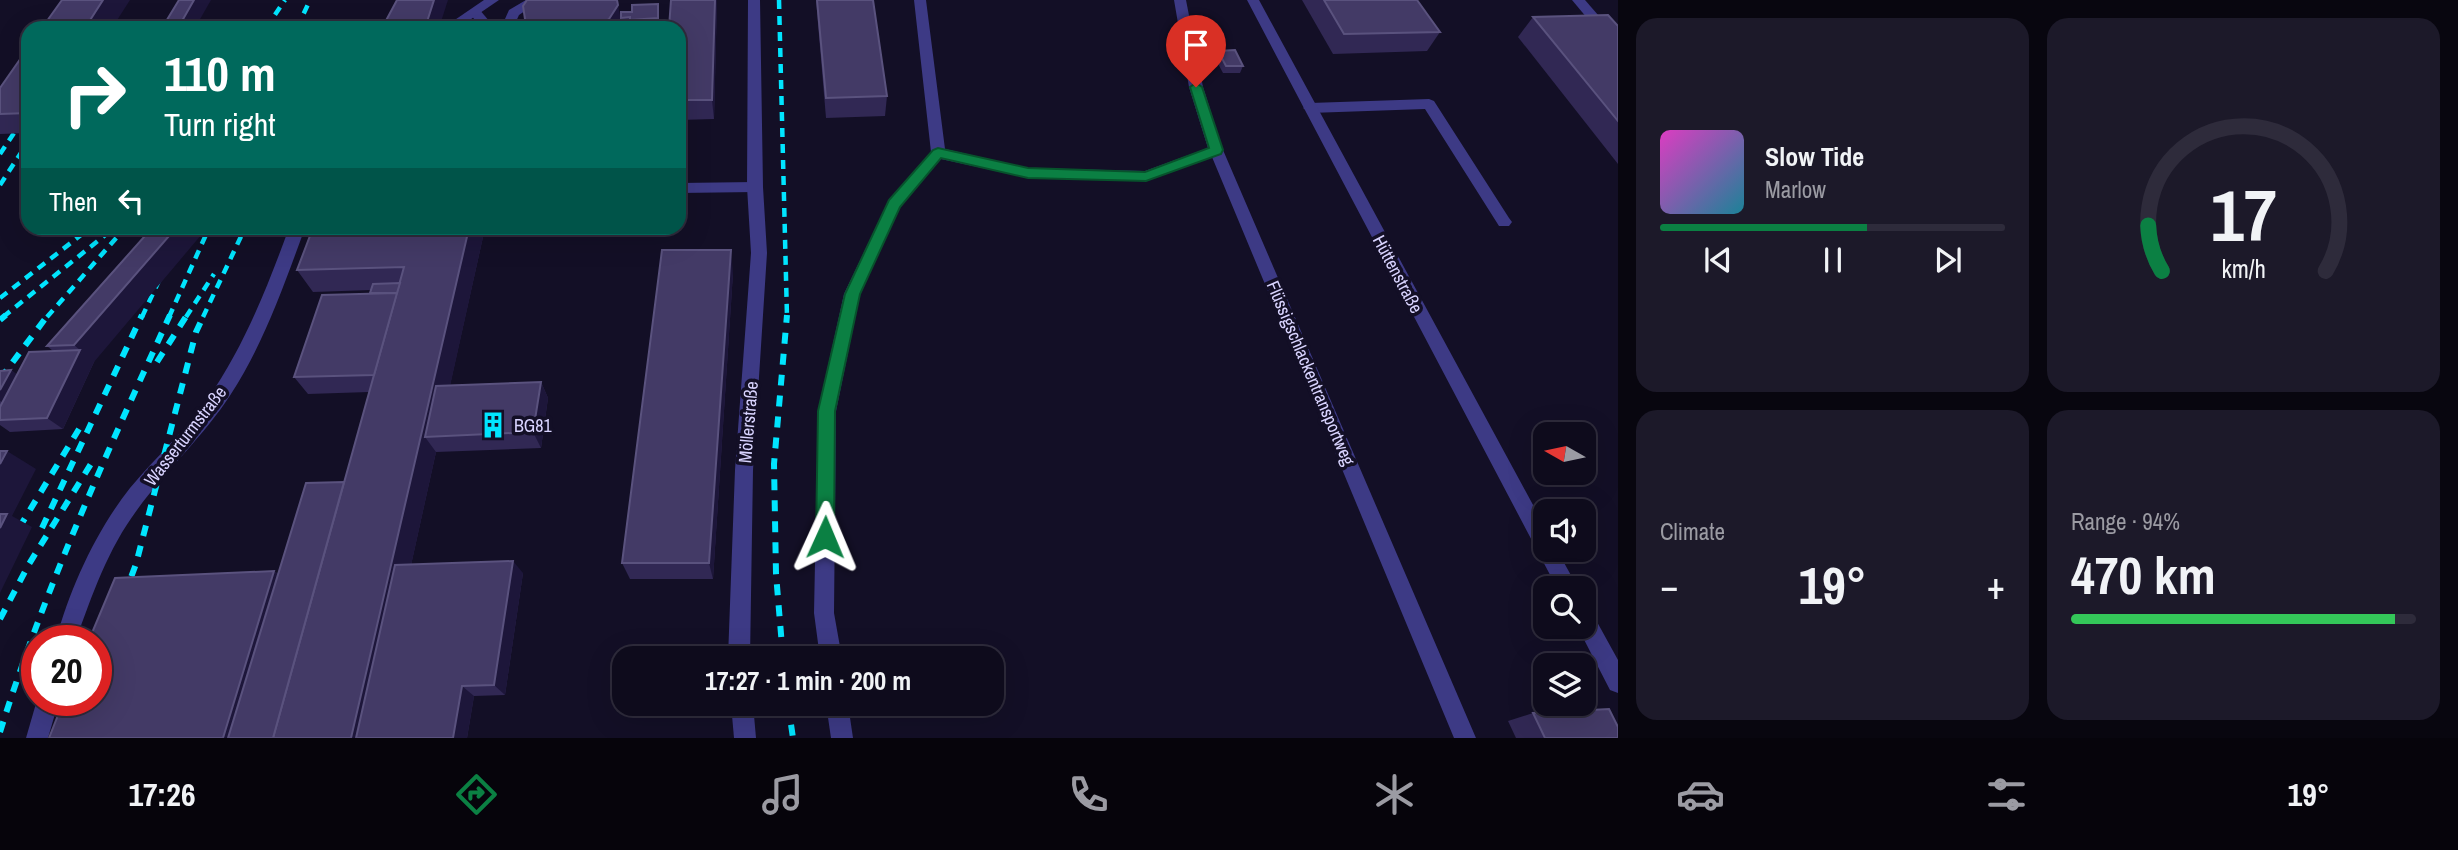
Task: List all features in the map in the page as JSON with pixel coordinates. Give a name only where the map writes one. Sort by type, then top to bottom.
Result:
[{"type":"street","points":[[460,21],[493,0]]},
{"type":"street","points":[[510,21],[514,13],[535,0]]},
{"type":"street","name":"Möllerstraße","points":[[739,646],[744,470],[759,253],[755,187],[754,0]]},
{"type":"street","points":[[829,646],[824,612],[827,411],[852,294],[894,204],[938,153],[920,0]]},
{"type":"street","name":"Flüssigschlackentransportweg","points":[[1181,0],[1196,87],[1216,150],[1465,738]]},
{"type":"street","name":"Hüttenstraße","points":[[1253,0],[1533,524]]},
{"type":"street","points":[[1578,0],[1618,46]]},
{"type":"street","points":[[474,12],[482,21]]},
{"type":"street","points":[[1310,108],[1429,104],[1504,222]]},
{"type":"street","points":[[938,153],[1028,173],[1146,176],[1216,150]]},
{"type":"street","points":[[686,188],[755,187]]},
{"type":"street","name":"Wasserturmstraße","points":[[72,625],[99,554],[128,506],[210,410],[246,354],[272,298],[295,235]]},
{"type":"street","points":[[1595,639],[1618,682]]},
{"type":"street","points":[[37,738],[43,716]]},
{"type":"street","points":[[743,716],[744,738]]},
{"type":"street","points":[[839,716],[842,738]]},
{"type":"building","points":[[62,0],[103,0],[90,21],[47,21]]},
{"type":"building","points":[[179,0],[194,0],[182,21],[166,21]]},
{"type":"building","points":[[397,0],[434,0],[427,21],[386,21]]},
{"type":"building","points":[[527,0],[617,0],[618,5],[605,21],[528,21],[523,6]]},
{"type":"building","points":[[671,0],[715,0],[712,100],[686,100],[686,21],[670,21]]},
{"type":"building","points":[[817,0],[873,0],[887,96],[826,98]]},
{"type":"building","points":[[1324,0],[1417,0],[1440,32],[1344,34]]},
{"type":"building","points":[[658,4],[658,18],[621,18],[621,12],[632,12],[632,5]]},
{"type":"building","points":[[1608,15],[1618,26],[1618,121],[1533,17]]},
{"type":"building","points":[[1235,50],[1243,66],[1226,66],[1218,51]]},
{"type":"building","points":[[21,58],[21,113],[0,114],[0,88]]},
{"type":"building","points":[[146,235],[170,235],[74,345],[47,346]]},
{"type":"building","points":[[310,235],[467,235],[351,738],[273,738],[404,267],[297,270]]},
{"type":"building","points":[[662,250],[731,250],[709,563],[622,563]]},
{"type":"building","points":[[400,283],[397,293],[370,293],[373,284]]},
{"type":"building","points":[[397,293],[374,375],[294,377],[322,295]]},
{"type":"building","points":[[80,350],[47,418],[0,420],[0,407],[29,352]]},
{"type":"building","points":[[11,370],[0,390],[0,371]]},
{"type":"building","points":[[541,382],[533,432],[425,437],[436,386]]},
{"type":"building","points":[[0,451],[7,451],[0,464]]},
{"type":"building","points":[[344,482],[273,738],[228,738],[306,483]]},
{"type":"building","points":[[0,514],[7,514],[0,528]]},
{"type":"building","points":[[513,561],[494,685],[462,686],[453,738],[356,738],[395,565]]},
{"type":"building","points":[[274,571],[223,738],[49,738],[58,716],[112,716],[112,625],[95,625],[115,578]]},
{"type":"building","points":[[1609,709],[1618,727],[1618,738],[1545,738],[1534,716],[1596,716],[1596,710]]},
{"type":"railway","points":[[271,21],[285,0]]},
{"type":"railway","points":[[300,21],[310,0]]},
{"type":"railway","points":[[779,0],[787,315]]},
{"type":"railway","points":[[0,154],[21,122]]},
{"type":"railway","points":[[0,185],[21,153]]},
{"type":"railway","points":[[0,298],[81,235]]},
{"type":"railway","points":[[3,317],[105,235]]},
{"type":"railway","points":[[47,317],[119,235]]},
{"type":"railway","points":[[169,317],[206,235]]},
{"type":"railway","points":[[203,317],[242,235]]},
{"type":"railway","points":[[142,317],[163,272]]},
{"type":"railway","points":[[186,317],[214,274]]},
{"type":"railway","points":[[0,320],[6,315]]},
{"type":"railway","points":[[0,379],[48,315]]},
{"type":"railway","points":[[42,528],[142,315]]},
{"type":"railway","points":[[0,732],[57,573],[100,469],[170,315]]},
{"type":"railway","points":[[157,362],[187,315]]},
{"type":"railway","points":[[124,596],[136,564],[196,332],[204,315]]},
{"type":"railway","points":[[782,646],[776,574],[774,464],[787,315]]},
{"type":"railway","points":[[19,528],[79,429]]},
{"type":"railway","points":[[0,619],[29,564],[94,459]]},
{"type":"railway","points":[[790,716],[793,738]]},
{"type":"place","name":"BG81","points":[[493,425]]},
{"type":"route","points":[[825,537],[827,411],[852,294],[894,204],[938,153],[1028,173],[1146,176],[1216,150],[1196,87]]}]
